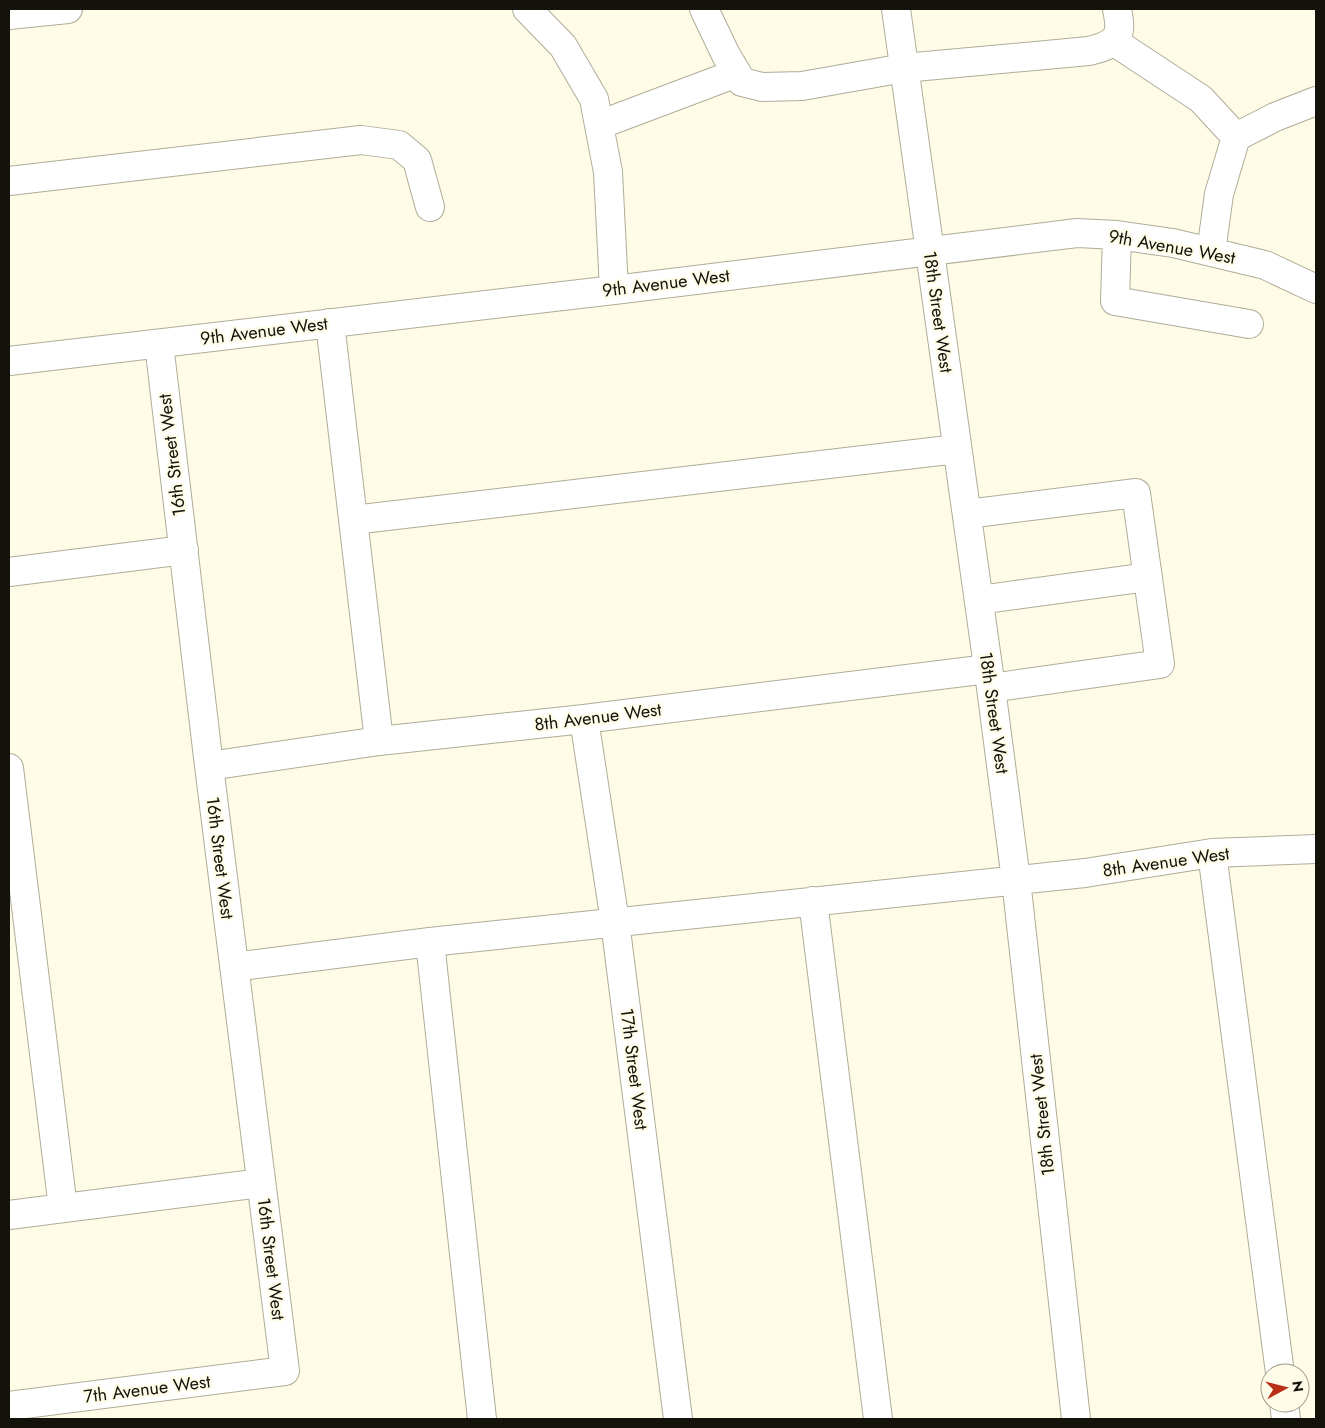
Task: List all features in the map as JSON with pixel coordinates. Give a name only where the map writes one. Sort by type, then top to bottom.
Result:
[{"type":"street","points":[[9,16],[68,9]]},
{"type":"street","points":[[527,9],[563,46],[594,99],[608,172],[614,290]]},
{"type":"street","points":[[704,9],[742,82],[762,87],[802,86],[904,68],[1089,51],[1105,46],[1113,41],[1120,30],[1117,9]]},
{"type":"street","name":"18th Street West","points":[[896,9],[979,600],[1016,880],[1076,1419]]},
{"type":"street","points":[[1113,41],[1201,99],[1236,138]]},
{"type":"street","points":[[599,125],[736,73]]},
{"type":"street","points":[[1211,252],[1219,194],[1236,138],[1274,117],[1316,101]]},
{"type":"street","points":[[9,181],[362,140],[399,145],[418,160],[430,207]]},
{"type":"street","name":"9th Avenue West","points":[[9,361],[1077,233],[1117,235],[1172,243],[1211,252],[1265,265],[1316,289]]},
{"type":"street","points":[[1117,235],[1115,301],[1248,324]]},
{"type":"street","points":[[330,324],[379,741]]},
{"type":"street","name":"16th Street West","points":[[159,344],[209,766],[285,1371]]},
{"type":"street","points":[[353,520],[958,449]]},
{"type":"street","points":[[967,514],[1136,493],[1148,577],[979,600]]},
{"type":"street","points":[[9,572],[184,550]]},
{"type":"street","name":"8th Avenue West","points":[[209,766],[379,741],[584,719],[1160,664],[1148,577]]},
{"type":"street","name":"17th Street West","points":[[584,719],[615,922],[678,1419]]},
{"type":"street","points":[[9,768],[63,1208]]},
{"type":"street","name":"8th Avenue West","points":[[234,968],[430,942],[1086,873],[1212,853],[1316,849]]},
{"type":"street","points":[[1212,853],[1279,1363]]},
{"type":"street","points":[[813,901],[878,1419]]},
{"type":"street","points":[[430,942],[482,1419]]},
{"type":"street","points":[[9,1215],[261,1183]]},
{"type":"street","name":"7th Avenue West","points":[[9,1406],[285,1371]]}]
